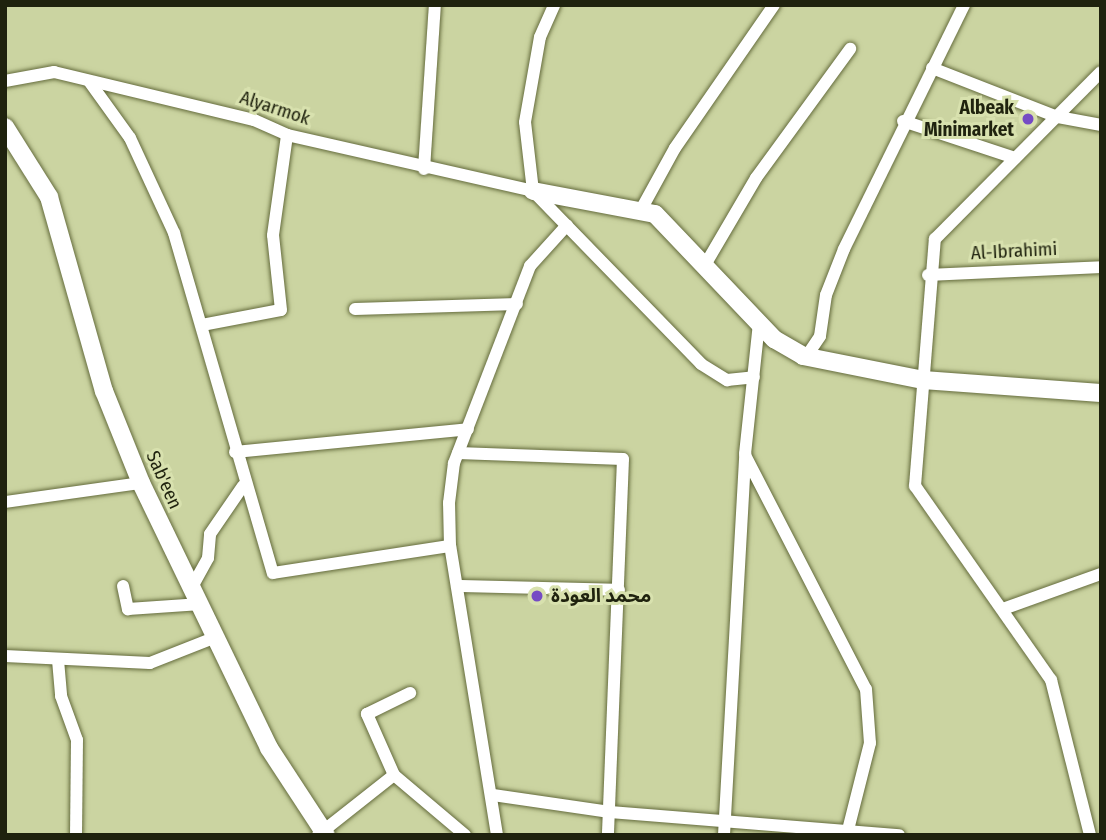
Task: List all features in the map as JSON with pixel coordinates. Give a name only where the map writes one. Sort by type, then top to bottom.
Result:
[{"type":"street","points":[[424,169],[435,5]]},
{"type":"street","points":[[554,5],[540,37],[524,122],[533,191],[708,370],[727,380],[754,377]]},
{"type":"street","points":[[774,5],[675,148],[642,208],[705,265],[786,348],[806,357],[923,380],[1101,393]]},
{"type":"street","points":[[806,357],[820,336],[826,295],[903,121],[964,5]]},
{"type":"street","points":[[705,265],[756,178],[850,49]]},
{"type":"street","points":[[932,68],[1058,117],[1101,125]]},
{"type":"street","name":"Alyarmok","points":[[5,81],[54,72],[254,120],[286,135],[424,169],[533,191],[642,208]]},
{"type":"street","points":[[1090,835],[1052,681],[915,486],[928,275],[935,239],[1101,72]]},
{"type":"street","points":[[89,81],[130,138],[173,233],[202,325],[243,485],[272,573],[450,546]]},
{"type":"street","points":[[903,121],[1015,158]]},
{"type":"street","name":"Sab'een","points":[[5,127],[49,197],[104,391],[141,483],[269,748],[322,834]]},
{"type":"street","points":[[202,325],[281,310],[273,235],[286,135]]},
{"type":"street","points":[[497,835],[493,795],[450,546],[458,453],[536,256],[567,225]]},
{"type":"street","name":"Al-Ibrahimi","points":[[928,275],[1101,267]]},
{"type":"street","points":[[355,309],[517,304]]},
{"type":"street","points":[[724,835],[745,454],[759,323]]},
{"type":"street","points":[[235,452],[468,429]]},
{"type":"street","points":[[458,453],[623,460],[608,835]]},
{"type":"street","points":[[745,454],[866,690],[870,743],[849,826]]},
{"type":"street","points":[[5,502],[141,483]]},
{"type":"street","points":[[191,587],[208,558],[215,523],[243,485]]},
{"type":"street","points":[[1003,609],[1101,574]]},
{"type":"street","points":[[123,586],[128,609],[201,604]]},
{"type":"street","points":[[457,586],[619,590]]},
{"type":"street","points":[[5,656],[150,663],[216,637]]},
{"type":"street","points":[[58,660],[61,695],[77,740],[76,835]]},
{"type":"street","points":[[410,693],[367,714],[394,775],[465,835]]},
{"type":"street","points":[[322,834],[394,775]]},
{"type":"street","points":[[493,795],[610,812],[849,826],[898,835]]},
{"type":"place","name":"Albeak Minimarket","points":[[1028,119]]},
{"type":"place","name":"محمد العودة","points":[[537,596]]}]
